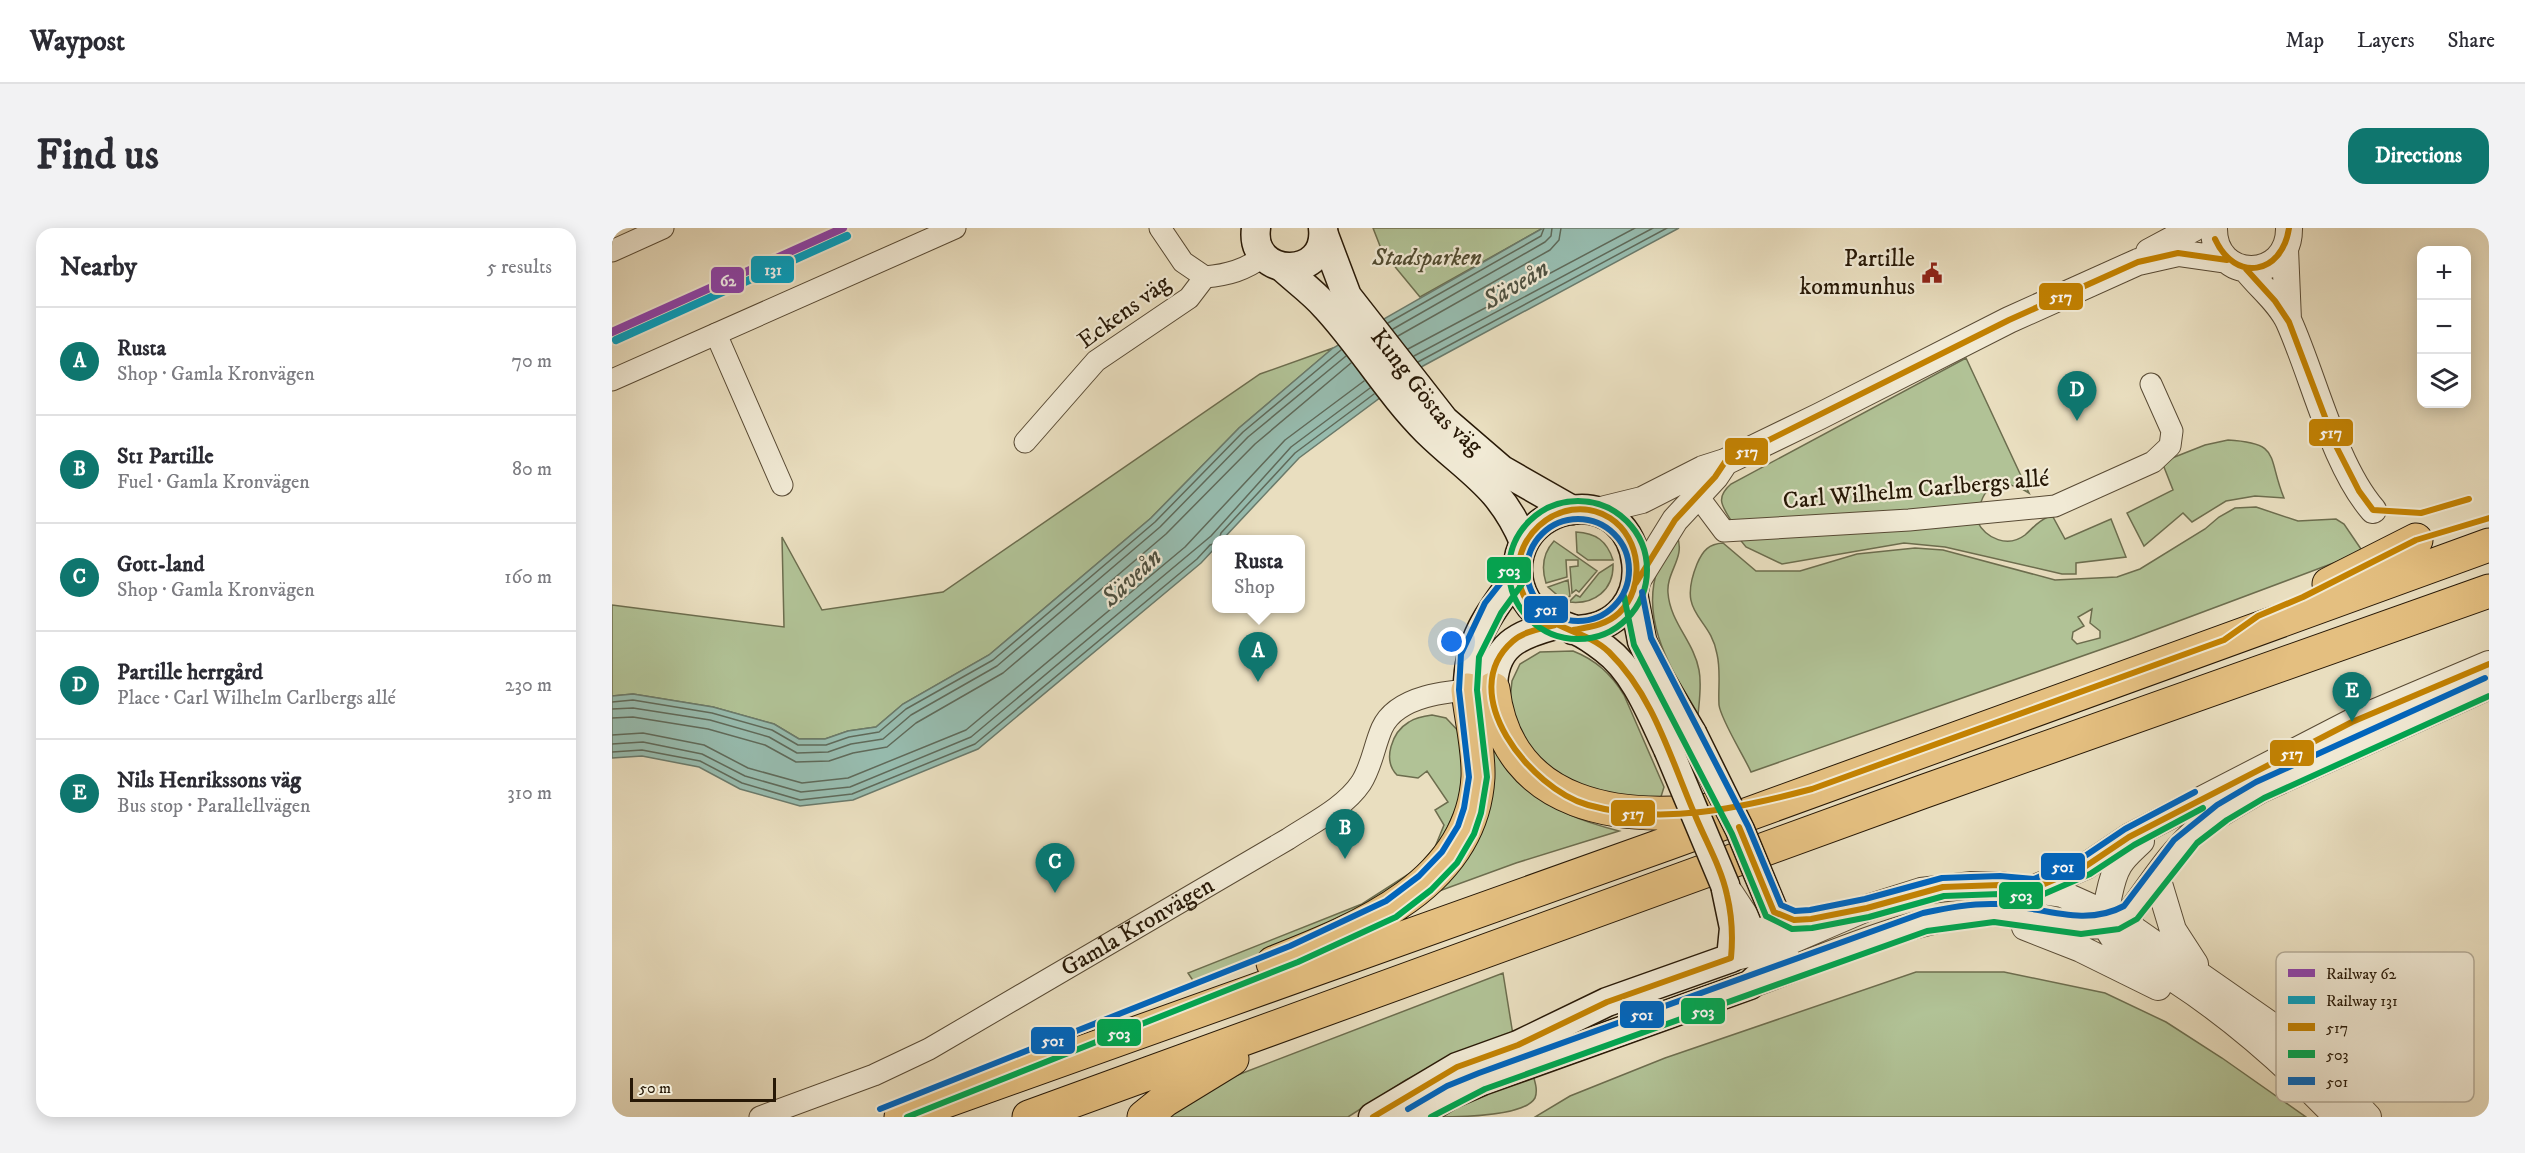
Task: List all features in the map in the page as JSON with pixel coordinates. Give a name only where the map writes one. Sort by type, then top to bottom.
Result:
[{"type":"highway","points":[[2224,640],[2258,616],[2303,597],[2416,540]]},
{"type":"highway","points":[[901,1117],[2489,545]]},
{"type":"highway","points":[[1029,1117],[1922,792],[2489,591]]},
{"type":"highway","points":[[1481,689],[1519,756],[1535,774],[1588,805],[1611,811],[1666,814],[1767,802],[1812,789]]},
{"type":"highway","points":[[884,1117],[1294,954],[1391,909],[1425,884],[1449,858],[1466,830],[1473,810],[1478,777],[1481,689]]},
{"type":"highway","points":[[1144,1117],[1196,1080],[1309,1015]]},
{"type":"main road","points":[[1256,228],[1257,245],[1273,262]]},
{"type":"main road","name":"Kung Göstas väg","points":[[1273,262],[1295,268],[1310,261],[1320,248],[1325,231]]},
{"type":"main road","name":"Kung Göstas väg","points":[[1325,231],[1347,296],[1351,321]]},
{"type":"main road","name":"Kung Göstas väg","points":[[1273,262],[1325,305],[1351,321],[1412,398],[1503,470],[1583,511]]},
{"type":"main road","name":"Kung Göstas väg","points":[[1412,398],[1427,431],[1483,478],[1500,497],[1513,515],[1524,542]]},
{"type":"main road","points":[[1373,1117],[1457,1067],[1518,1045],[1607,1002],[1731,958],[1741,926],[1668,749],[1642,697],[1608,651],[1541,617],[1530,605],[1522,591],[1518,575],[1524,542],[1544,520],[1583,511],[1612,520],[1628,536],[1636,555],[1635,588],[1642,641],[1655,670],[1692,733],[1740,830],[1774,912],[1778,930],[1776,947],[1770,967],[1750,986],[1482,1081],[1452,1094],[1413,1117]]},
{"type":"main road","points":[[1481,689],[1470,655],[1493,608],[1518,575]]},
{"type":"main road","points":[[1481,689],[1506,648],[1531,631],[1598,626],[1612,619],[1624,608],[1635,588]]},
{"type":"street","points":[[612,251],[663,228]]},
{"type":"street","points":[[612,380],[955,228]]},
{"type":"street","name":"Eckens väg","points":[[1160,228],[1183,262],[1205,277],[1229,275],[1251,266],[1273,262]]},
{"type":"street","points":[[2138,262],[2154,247],[2194,228]]},
{"type":"street","points":[[2214,228],[2218,248],[2288,320],[2346,468],[2358,494],[2373,510]]},
{"type":"street","points":[[1583,511],[1642,500],[1690,487],[1725,462],[2009,320],[2138,262],[2178,253],[2236,265],[2265,267],[2273,263],[2290,236]]},
{"type":"street","points":[[2288,320],[2290,236]]},
{"type":"street","name":"Eckens väg","points":[[1025,442],[1096,362],[1189,298],[1205,277]]},
{"type":"street","points":[[716,334],[782,485]]},
{"type":"street","name":"Carl Wilhelm Carlbergs allé","points":[[1690,487],[1724,531],[1909,520],[2055,506],[2153,462],[2170,446],[2172,431],[2151,384]]},
{"type":"street","points":[[1635,588],[1675,520],[1690,487]]},
{"type":"street","points":[[2035,888],[2086,866],[2129,837],[2352,722],[2489,664]]},
{"type":"street","points":[[1750,986],[1925,922],[1959,914],[2029,915],[2073,925],[2111,919],[2130,913],[2194,834],[2228,809],[2260,790],[2489,686]]},
{"type":"street","name":"Gamla Kronvägen","points":[[760,1117],[874,1075],[929,1049],[1288,839],[1339,805],[1360,784],[1383,725],[1395,712],[1408,703],[1424,698],[1481,689]]},
{"type":"street","points":[[2111,919],[2112,881],[2119,865],[2163,820]]},
{"type":"street","points":[[2157,877],[2173,930],[2199,985],[2276,1029]]},
{"type":"street","points":[[1731,958],[1776,947],[1867,908],[1900,897],[1943,887],[2000,885],[2035,888],[2062,894],[2111,919],[2199,985],[2276,1058]]},
{"type":"street","points":[[1774,912],[1794,920],[1867,908]]},
{"type":"street","points":[[1995,913],[2081,949],[2167,992],[2199,985]]},
{"type":"street","points":[[1741,926],[1806,965]]},
{"type":"street","points":[[2322,1102],[2337,1117]]},
{"type":"street","points":[[2354,1102],[2368,1117]]},
{"type":"green space","name":"Stadsparken","points":[[1373,228],[1543,228],[1420,297],[1382,251]]},
{"type":"green space","points":[[1333,348],[1239,428],[1151,518],[989,655],[903,704],[876,727],[848,731],[825,739],[799,739],[774,724],[713,707],[633,694],[612,696],[612,605],[784,627],[782,537],[822,610],[943,592],[1260,374]]},
{"type":"green space","points":[[1966,358],[2029,493],[2014,486],[2000,485],[1988,491],[1980,506],[1732,522],[1722,502],[1723,494],[1731,484]]},
{"type":"green space","points":[[2228,440],[2245,442],[2265,449],[2273,462],[2284,498],[2255,496],[2226,501],[2192,522],[2183,513],[2144,546],[2127,513],[2173,490],[2162,462],[2205,445]]},
{"type":"green space","points":[[2256,507],[2298,521],[2336,519],[2344,524],[2363,552],[2128,640],[1751,772],[1724,720],[1719,705],[1717,654],[1708,631],[1696,614],[1690,595],[1699,559],[1704,551],[1714,545],[1723,543],[1756,571],[1800,571],[1857,554],[1915,548],[1943,550],[2055,580],[2117,577],[2140,569],[2235,508]],"holes":[[[2092,609],[2090,623],[2100,631],[2100,638],[2077,644],[2072,639],[2073,632],[2084,626],[2078,617]]]},
{"type":"green space","points":[[2048,517],[2053,517],[2065,539],[2111,519],[2126,557],[2076,563],[2076,574],[2062,574],[1945,547],[1904,543],[1782,564],[1746,547],[1737,536],[1977,521],[1992,537],[2012,541],[2025,535]]},
{"type":"green space","points":[[1576,532],[1600,539],[1608,548],[1613,560],[1588,560],[1577,552]]},
{"type":"green space","points":[[1677,536],[1678,558],[1668,585],[1668,593],[1677,623],[1692,650],[1699,670],[1698,716],[1669,664],[1656,627],[1653,608],[1653,588],[1658,568]]},
{"type":"green space","points":[[1554,541],[1597,571],[1579,592],[1576,590],[1572,593],[1570,567],[1578,566],[1578,560],[1566,560],[1567,577],[1546,583],[1544,560],[1547,550]]},
{"type":"green space","points":[[1613,564],[1610,581],[1601,594],[1587,601],[1569,602],[1576,595],[1580,597],[1599,573]]},
{"type":"green space","points":[[1568,580],[1570,596],[1563,600],[1548,587]]},
{"type":"green space","points":[[1573,651],[1602,668],[1624,695],[1664,787],[1660,800],[1612,799],[1548,769],[1519,733],[1510,700],[1512,681],[1520,664],[1540,652]]},
{"type":"green space","points":[[1432,715],[1446,718],[1463,736],[1470,776],[1429,870],[1310,936],[1194,982],[1188,973],[1362,904],[1415,870],[1435,847],[1444,825],[1435,810],[1448,802],[1427,771],[1418,778],[1397,775],[1390,762],[1390,754],[1394,739],[1403,727],[1414,719]]},
{"type":"green space","points":[[1490,738],[1519,779],[1544,801],[1567,814],[1619,831],[1516,863],[1431,894]]},
{"type":"green space","points":[[1916,972],[2004,972],[2105,993],[2166,1022],[2276,1096],[2276,1102],[2285,1102],[2306,1117],[1535,1117],[1570,1096],[1665,1058]]},
{"type":"green space","points":[[1503,973],[1513,1035],[1457,1054],[1406,1080],[1348,1117],[1165,1117],[1235,1076]]},
{"type":"green space","points":[[1533,1075],[1535,1098],[1518,1109],[1489,1115],[1436,1117],[1487,1090]]},
{"type":"water","name":"Säveån","points":[[1543,228],[1679,228],[1423,366],[1299,458],[1227,535],[1212,535],[1212,551],[1201,563],[978,749],[853,800],[800,806],[740,789],[699,767],[642,756],[612,758],[612,696],[633,694],[713,707],[774,724],[799,739],[825,739],[848,731],[876,727],[903,704],[989,655],[1151,518],[1239,428],[1333,348]]},
{"type":"rail line","name":"62","points":[[612,332],[843,228]]},
{"type":"rail line","name":"131","points":[[616,340],[847,236]]},
{"type":"transit line","name":"517","points":[[2215,239],[2224,253],[2234,262],[2245,267],[2257,268],[2268,264],[2277,256],[2285,244],[2289,228]]},
{"type":"transit line","name":"517","points":[[1636,583],[1675,520],[1715,477],[1725,462],[2009,320],[2138,262],[2178,253],[2227,260]]},
{"type":"transit line","name":"517","points":[[2246,269],[2275,301],[2289,322],[2336,446],[2359,491],[2373,510],[2421,513],[2469,499]]},
{"type":"transit line","name":"503","points":[[1578,501],[1604,506],[1627,521],[1642,544],[1647,570],[1642,596],[1627,619],[1604,634],[1578,639],[1552,634],[1529,619],[1514,596],[1509,570],[1514,544],[1529,521],[1552,506],[1578,501]]},
{"type":"transit line","name":"517","points":[[1373,1117],[1457,1067],[1518,1045],[1607,1002],[1731,958],[1731,919],[1724,885],[1650,708],[1625,669],[1609,652],[1588,638],[1541,615],[1524,596],[1518,576],[1520,558],[1527,540],[1539,526],[1554,515],[1572,510],[1591,510],[1610,518],[1628,538],[1634,550],[1636,577],[1628,602],[1619,613],[1603,623],[1573,630]]},
{"type":"transit line","name":"517","points":[[1555,625],[1522,635],[1513,641],[1497,662],[1491,686],[1495,712],[1523,760],[1544,780],[1566,795],[1588,805],[1644,814],[1701,812],[1812,789],[2224,640],[2258,616],[2303,597],[2416,540],[2489,518]]},
{"type":"transit line","name":"501","points":[[1578,519],[1597,523],[1614,534],[1625,551],[1629,570],[1625,589],[1614,606],[1597,617],[1578,621],[1559,617],[1542,606],[1531,589],[1527,570],[1531,551],[1542,534],[1559,523],[1578,519]]},
{"type":"transit line","name":"501","points":[[880,1109],[1290,946],[1386,901],[1419,876],[1442,852],[1458,826],[1464,808],[1469,777],[1459,690],[1461,654],[1485,603],[1511,570]]},
{"type":"transit line","name":"503","points":[[907,1117],[1298,962],[1396,917],[1431,890],[1457,863],[1474,834],[1481,813],[1487,777],[1477,690],[1479,657],[1501,613],[1525,580]]},
{"type":"transit line","name":"501","points":[[1642,592],[1651,638],[1748,826],[1781,905],[1795,911],[1865,899],[1942,878],[2000,876],[2034,879],[2082,858],[2125,829],[2195,792]]},
{"type":"transit line","name":"503","points":[[1624,596],[1634,645],[1732,834],[1766,916],[1792,929],[1812,928],[1869,917],[1944,896],[2000,894],[2037,897],[2090,874],[2134,845],[2203,808]]},
{"type":"transit line","name":"517","points":[[1739,827],[1774,912],[1794,920],[1867,908],[1943,887],[2000,885],[2035,888],[2086,866],[2129,837],[2352,722],[2489,664]]},
{"type":"transit line","name":"501","points":[[1408,1109],[1447,1086],[1479,1073],[1923,913],[1960,906],[1997,904],[2077,916],[2109,912],[2124,906],[2174,840],[2217,805],[2256,782],[2485,678]]},
{"type":"transit line","name":"503","points":[[1431,1117],[1485,1089],[1927,931],[1994,922],[2081,934],[2119,929],[2137,919],[2197,843],[2227,820],[2264,798],[2489,696]]},
{"type":"place","name":"Partille kommunhus","points":[[1932,273]]},
{"type":"place","name":"Partille herrgård","points":[[2077,421]]},
{"type":"place","name":"Rusta","points":[[1258,682]]},
{"type":"place","name":"Nils Henrikssons väg","points":[[2352,722]]},
{"type":"place","name":"St1 Partille","points":[[1345,859]]},
{"type":"place","name":"Gott-land","points":[[1055,893]]}]
